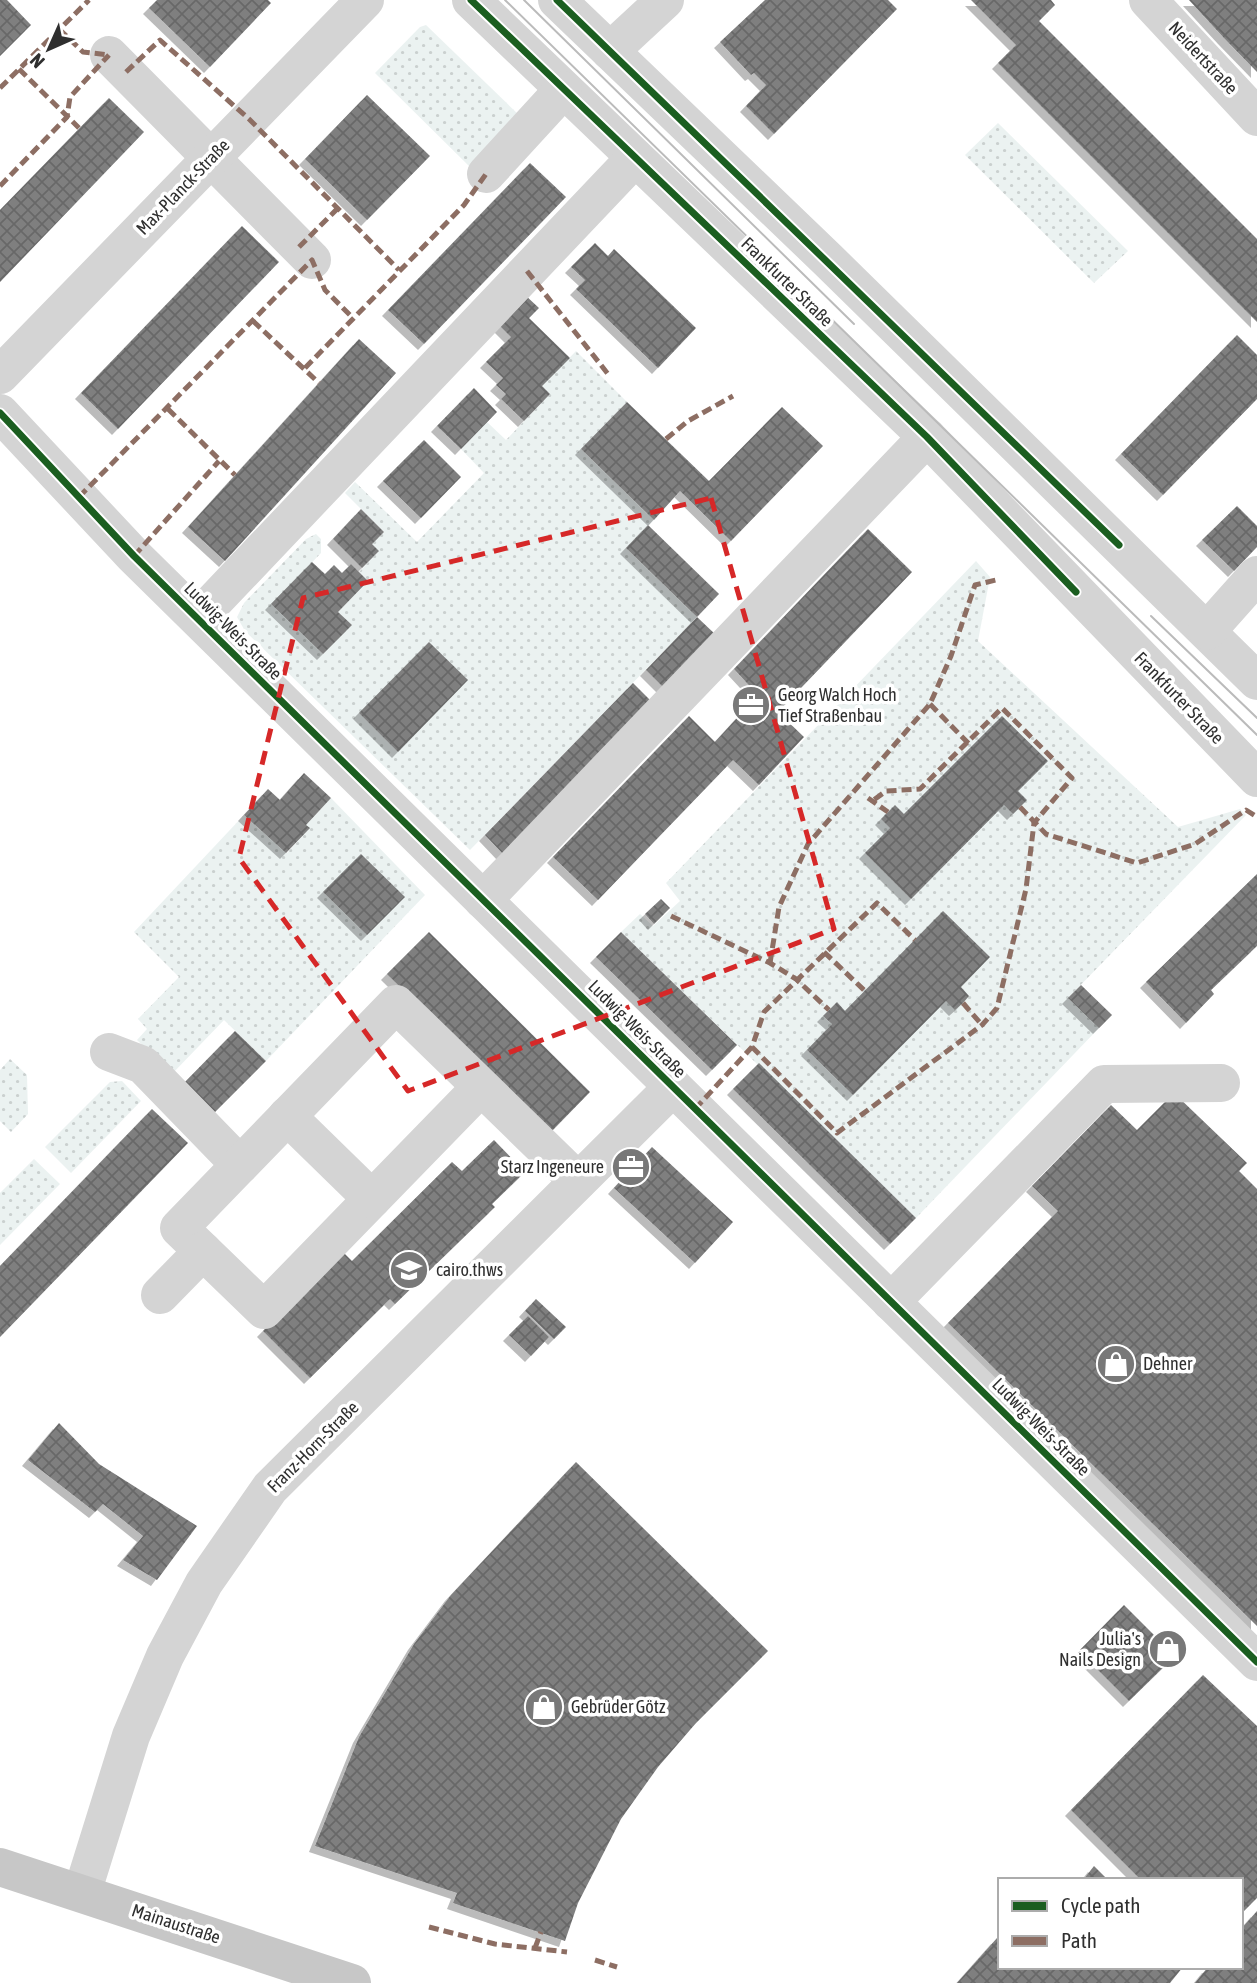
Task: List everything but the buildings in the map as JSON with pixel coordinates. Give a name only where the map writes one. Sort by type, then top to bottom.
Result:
[{"type":"main road","name":"Mainaustraße","points":[[0,1867],[352,1983]]},
{"type":"street","name":"Max-Planck-Straße","points":[[0,375],[365,0]]},
{"type":"street","name":"Frankfurter Straße","points":[[471,0],[927,437],[1257,778]]},
{"type":"street","points":[[556,0],[1257,681]]},
{"type":"street","points":[[610,51],[666,0]]},
{"type":"street","name":"Neidertstraße","points":[[1148,0],[1257,117]]},
{"type":"street","points":[[109,55],[312,260]]},
{"type":"street","points":[[486,174],[563,90]]},
{"type":"street","points":[[198,618],[634,159]]},
{"type":"street","name":"Ludwig-Weis-Straße","points":[[0,413],[198,618],[1257,1662]]},
{"type":"street","points":[[483,900],[927,437]]},
{"type":"street","points":[[1207,631],[1257,575]]},
{"type":"street","points":[[481,1087],[264,1310],[179,1228],[396,1004],[578,1181]]},
{"type":"street","points":[[109,1052],[143,1065],[240,1165]]},
{"type":"street","points":[[891,1302],[1104,1084],[1221,1083]]},
{"type":"street","name":"Franz-Horn-Straße","points":[[82,1893],[131,1736],[165,1656],[204,1583],[270,1488],[673,1087]]},
{"type":"street","points":[[288,1116],[372,1199]]},
{"type":"street","points":[[160,1295],[203,1251]]},
{"type":"highlighted area","points":[[711,498],[834,929],[408,1091],[239,858],[303,598]]},
{"type":"shaded area","points":[[426,25],[520,116],[472,169],[375,73],[420,27]]},
{"type":"shaded area","points":[[998,123],[1128,251],[1094,283],[965,155]]},
{"type":"shaded area","points":[[576,351],[627,402],[581,449],[654,520],[626,548],[697,617],[470,850],[245,631],[237,617],[244,603],[306,539],[316,534],[321,539],[321,553],[272,604],[323,654],[351,625],[338,612],[368,581],[359,572],[378,552],[372,544],[384,532],[345,493],[355,482],[417,542],[484,473],[461,449],[487,422],[506,440],[550,394],[542,386]]},
{"type":"shaded area","points":[[976,561],[990,577],[978,641],[1178,827],[1240,809],[1246,815],[1069,997],[1099,1028],[916,1218],[621,932],[640,914],[653,926],[680,901],[666,883]]},
{"type":"shaded area","points":[[331,798],[425,895],[266,1061],[224,1020],[172,1074],[137,1040],[147,1029],[138,1019],[179,977],[134,932],[244,815],[287,853],[309,829],[306,825]]},
{"type":"shaded area","points":[[10,1059],[27,1075],[28,1114],[11,1132],[0,1121],[0,1070]]},
{"type":"shaded area","points":[[122,1081],[141,1101],[71,1173],[45,1147],[110,1082]]},
{"type":"shaded area","points":[[34,1159],[60,1184],[0,1245],[0,1193]]},
{"type":"tram line","points":[[505,0],[1257,735]]},
{"type":"tram line","points":[[524,0],[854,324]]},
{"type":"tram line","points":[[1151,616],[1257,718]]},
{"type":"marked path","points":[[0,88],[89,0]]},
{"type":"marked path","points":[[59,29],[83,52],[109,55]]},
{"type":"marked path","points":[[126,72],[160,40],[249,119],[399,270]]},
{"type":"marked path","points":[[0,186],[67,117],[70,97],[109,55]]},
{"type":"marked path","points":[[19,69],[79,128]]},
{"type":"marked path","points":[[305,368],[464,205],[486,174]]},
{"type":"marked path","points":[[299,247],[338,208]]},
{"type":"marked path","points":[[79,497],[312,260],[325,290],[352,317]]},
{"type":"marked path","points":[[527,271],[608,374]]},
{"type":"marked path","points":[[253,321],[319,383]]},
{"type":"marked path","points":[[666,439],[688,421],[733,396]]},
{"type":"marked path","points":[[168,409],[235,475]]},
{"type":"marked path","points":[[134,556],[219,461]]},
{"type":"marked path","points":[[770,963],[779,907],[808,844],[930,704],[951,656],[975,585],[1000,579]]},
{"type":"marked path","points":[[930,704],[971,746]]},
{"type":"marked path","points":[[752,1047],[837,1133],[982,1025],[997,1008],[1026,889],[1034,823],[1072,778],[1002,708],[920,789],[886,791],[871,802]]},
{"type":"marked path","points":[[868,798],[888,812]]},
{"type":"marked path","points":[[1020,807],[1046,834],[1137,863],[1195,844],[1246,810],[1257,817]]},
{"type":"marked path","points":[[695,1109],[752,1047],[764,1012],[877,903],[915,940]]},
{"type":"marked path","points":[[671,916],[770,963],[796,979],[829,1010]]},
{"type":"marked path","points":[[824,952],[865,991]]},
{"type":"marked path","points":[[963,1003],[982,1025]]},
{"type":"marked path","points":[[429,1927],[495,1944],[567,1952]]},
{"type":"marked path","points":[[535,1948],[541,1932]]},
{"type":"marked path","points":[[595,1960],[617,1967]]},
{"type":"cycle path","points":[[471,0],[927,437],[1076,592]]},
{"type":"cycle path","points":[[557,0],[1119,545]]},
{"type":"cycle path","points":[[0,413],[134,556],[1257,1662]]},
{"type":"place","name":"Georg Walch Hoch Tief Straßenbau","points":[[751,705]]},
{"type":"place","name":"Starz Ingeneure","points":[[631,1167]]},
{"type":"place","name":"cairo.thws","points":[[409,1270]]},
{"type":"place","name":"Dehner","points":[[1116,1364]]},
{"type":"place","name":"Julia's Nails Design","points":[[1168,1649]]},
{"type":"place","name":"Gebrüder Götz","points":[[544,1707]]}]
